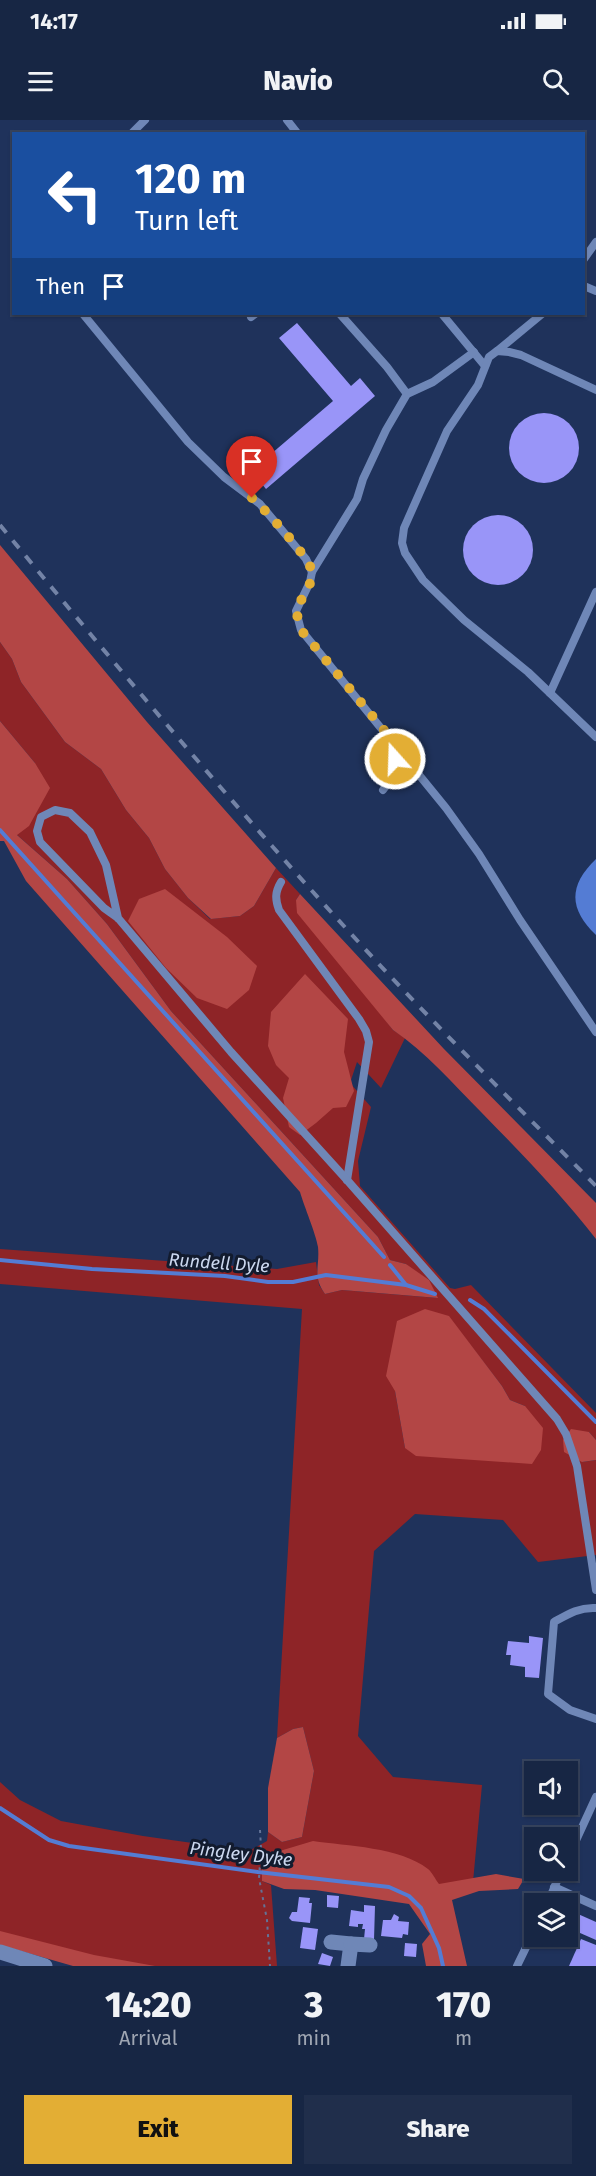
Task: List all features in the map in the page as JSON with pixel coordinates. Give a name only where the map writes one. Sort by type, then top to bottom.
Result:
[{"type":"street","points":[[331,1942],[370,1945]]},
{"type":"street","points":[[348,1966],[351,1944]]},
{"type":"street","points":[[0,1952],[45,1966]]},
{"type":"lane","points":[[133,132],[145,120]]},
{"type":"lane","points":[[287,120],[296,132]]},
{"type":"lane","points":[[585,258],[596,243]]},
{"type":"lane","points":[[84,315],[188,442],[215,469],[260,504],[306,559],[312,572]]},
{"type":"lane","points":[[341,315],[387,367],[407,394]]},
{"type":"lane","points":[[443,315],[485,366]]},
{"type":"lane","points":[[541,315],[489,357],[468,403],[447,431],[404,528],[402,543],[405,554],[423,580],[464,620],[528,672],[596,737]]},
{"type":"lane","points":[[497,351],[521,355],[596,390]]},
{"type":"lane","points":[[474,352],[433,382],[407,394],[386,430],[363,478],[357,499],[312,572],[310,582],[296,611],[301,630],[322,658],[393,741],[479,854],[520,920],[596,1032]]},
{"type":"lane","points":[[550,693],[596,592]]},
{"type":"lane","points":[[383,790],[391,782],[393,741]]},
{"type":"lane","points":[[118,918],[106,865],[90,832],[70,813],[55,810],[41,817],[37,831],[40,842],[104,908],[118,918],[231,1052],[557,1419],[566,1434],[577,1466],[596,1590]]},
{"type":"lane","points":[[281,882],[275,899],[279,910],[359,1019],[369,1042],[347,1180]]},
{"type":"lane","points":[[596,1608],[577,1610],[554,1622],[548,1694],[570,1710],[596,1719]]},
{"type":"lane","points":[[578,1836],[595,1800]]},
{"type":"lane","points":[[552,1893],[557,1881]]},
{"type":"lane","points":[[554,1887],[596,1906]]},
{"type":"lane","points":[[517,1966],[526,1947]]},
{"type":"path","points":[[260,1830],[259,1878],[267,1920],[270,1966]]},
{"type":"shaded area","points":[[0,545],[147,722],[276,868],[254,906],[240,916],[211,919],[188,898],[165,869],[149,838],[126,810],[101,769],[65,742],[21,682],[12,659],[0,642]]},
{"type":"shaded area","points":[[0,642],[12,659],[21,682],[65,742],[101,769],[126,810],[149,838],[165,869],[188,898],[210,919],[240,916],[254,906],[276,868],[300,894],[296,900],[393,1030],[405,1038],[381,1088],[357,1062],[350,1083],[371,1107],[358,1161],[360,1186],[450,1288],[471,1285],[596,1413],[596,1440],[589,1432],[582,1462],[596,1460],[596,1555],[538,1562],[503,1520],[415,1514],[374,1551],[358,1736],[393,1777],[482,1785],[473,1882],[434,1896],[273,1853],[262,1860],[262,1881],[271,1885],[277,1966],[101,1966],[0,1937],[0,1782],[20,1800],[61,1821],[143,1836],[249,1851],[267,1841],[268,1832],[282,1842],[302,1837],[314,1771],[303,1727],[293,1729],[277,1738],[302,1309],[0,1284],[0,1249],[277,1269],[316,1262],[319,1285],[325,1294],[342,1290],[437,1298],[406,1264],[390,1260],[378,1237],[171,1011],[107,924],[67,879],[16,834],[35,763],[0,721]],"holes":[[[448,1316],[502,1386],[510,1400],[525,1406],[405,1448],[395,1391]]]},
{"type":"shaded area","points":[[0,721],[35,763],[50,788],[29,826],[17,835],[67,879],[107,924],[171,1011],[378,1237],[390,1260],[406,1264],[429,1280],[438,1298],[342,1290],[325,1294],[318,1276],[317,1241],[300,1192],[26,881],[4,841],[0,841]]},
{"type":"shaded area","points":[[165,889],[227,937],[257,966],[249,990],[227,1009],[197,998],[166,968],[128,921],[139,899]]},
{"type":"shaded area","points":[[300,894],[444,1049],[596,1203],[596,1239],[540,1174],[450,1080],[417,1048],[393,1030],[297,913],[296,900]]},
{"type":"shaded area","points":[[305,974],[348,1019],[344,1052],[354,1091],[346,1107],[333,1108],[300,1135],[289,1127],[283,1098],[289,1078],[276,1065],[268,1046],[271,1012]]},
{"type":"shaded area","points":[[425,1309],[449,1316],[510,1400],[525,1406],[543,1428],[541,1450],[532,1464],[416,1456],[405,1448],[395,1391],[386,1376],[397,1321]]},
{"type":"shaded area","points":[[571,1429],[589,1432],[596,1440],[596,1460],[582,1462],[564,1452],[563,1440]]},
{"type":"shaded area","points":[[303,1727],[314,1771],[302,1837],[282,1842],[268,1832],[268,1788],[277,1738],[293,1729]]},
{"type":"shaded area","points":[[313,1841],[373,1849],[403,1856],[428,1869],[439,1884],[496,1874],[524,1879],[518,1889],[479,1891],[452,1900],[467,1966],[426,1966],[422,1944],[430,1934],[409,1904],[315,1890],[284,1889],[262,1881],[262,1860],[273,1853]]},
{"type":"shaded area","points":[[0,1931],[94,1955],[155,1966],[73,1966],[0,1945]]},
{"type":"water","points":[[596,859],[596,935],[581,916],[575,897],[580,879]]},
{"type":"building","points":[[297,323],[351,386],[360,378],[375,396],[266,489],[251,471],[333,401],[279,338]]},
{"type":"building","points":[[544,413],[557,416],[569,423],[576,435],[579,448],[576,461],[569,473],[557,480],[544,483],[531,480],[519,473],[512,461],[509,448],[512,435],[519,423],[531,416]]},
{"type":"building","points":[[498,515],[511,518],[523,525],[530,537],[533,550],[530,563],[523,575],[511,582],[498,585],[485,582],[473,575],[466,563],[463,550],[466,537],[473,525],[485,518]]},
{"type":"building","points":[[529,1636],[543,1638],[539,1678],[525,1677],[525,1667],[510,1665],[511,1655],[506,1655],[508,1641],[529,1643]]},
{"type":"building","points":[[327,1895],[339,1896],[338,1908],[327,1907]]},
{"type":"building","points":[[299,1897],[310,1898],[309,1903],[312,1903],[310,1923],[292,1921],[289,1918],[292,1912],[297,1912]]},
{"type":"building","points":[[364,1905],[375,1906],[374,1940],[364,1939],[363,1924],[358,1924],[358,1927],[349,1926],[351,1910],[364,1912]]},
{"type":"building","points":[[394,1914],[399,1917],[398,1921],[409,1922],[408,1935],[403,1934],[402,1938],[381,1936],[383,1920],[391,1920]]},
{"type":"building","points":[[578,1914],[596,1922],[596,1940],[578,1932]]},
{"type":"building","points":[[303,1927],[318,1929],[315,1950],[300,1948]]},
{"type":"building","points":[[581,1939],[596,1945],[596,1966],[569,1966]]},
{"type":"building","points":[[405,1943],[417,1944],[416,1957],[404,1956]]},
{"type":"building","points":[[322,1953],[333,1957],[330,1966],[318,1964]]},
{"type":"waterway","points":[[0,830],[384,1257]]},
{"type":"waterway","name":"Rundell Dyle","points":[[0,1260],[92,1269],[225,1276],[268,1282],[293,1282],[326,1275],[406,1285],[435,1294]]},
{"type":"waterway","points":[[390,1265],[406,1285]]},
{"type":"waterway","points":[[470,1300],[484,1309],[596,1422]]},
{"type":"waterway","name":"Pingley Dyke","points":[[0,1808],[49,1840],[69,1846],[389,1887],[409,1896],[421,1908],[439,1948],[443,1966]]},
{"type":"railway","points":[[0,525],[185,746],[328,909],[431,1019],[596,1186]]},
{"type":"route","points":[[252,498],[260,504],[306,559],[312,572],[310,582],[296,611],[301,630],[393,741],[395,759]]}]
